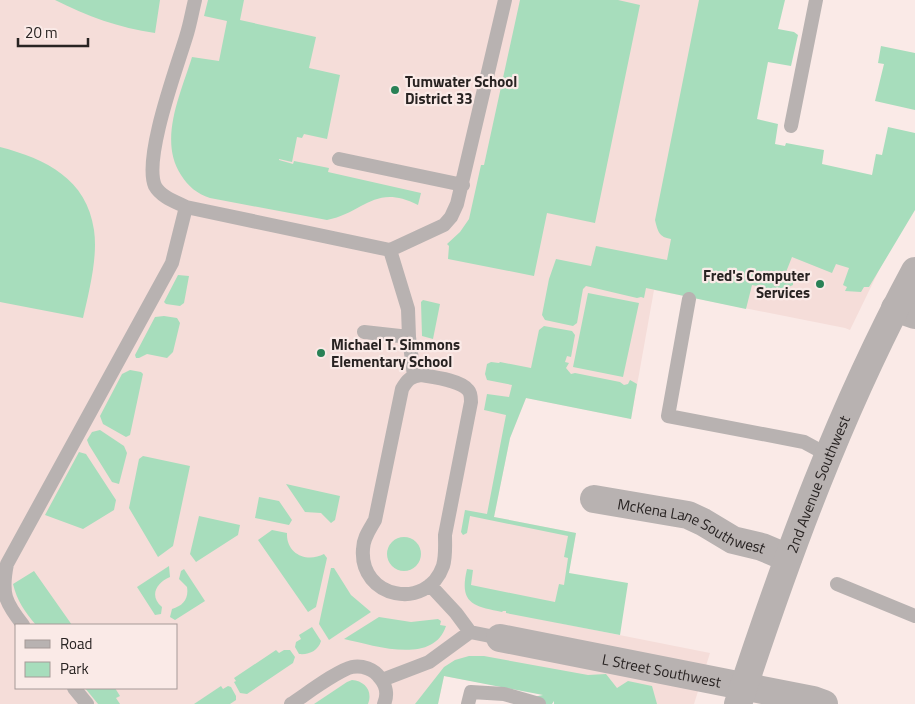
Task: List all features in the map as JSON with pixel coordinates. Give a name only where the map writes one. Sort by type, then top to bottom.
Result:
[{"type":"street","name":"2nd Avenue Southwest","points":[[741,696],[788,558],[828,454],[857,386],[905,312],[915,271]]},
{"type":"street","name":"McKena Lane Southwest","points":[[594,499],[688,515],[733,540],[762,547],[788,558]]},
{"type":"street","name":"L Street Southwest","points":[[500,638],[741,696],[813,700],[824,704]]},
{"type":"lane","points":[[195,0],[159,128],[153,169],[156,186],[167,198],[186,207],[390,250],[444,225],[451,217],[457,204],[505,0]]},
{"type":"lane","points":[[791,126],[816,0]]},
{"type":"lane","points":[[339,159],[463,185]]},
{"type":"lane","points":[[22,624],[9,608],[4,592],[7,564],[172,262],[186,207]]},
{"type":"lane","points":[[390,250],[408,309],[409,337],[414,376]]},
{"type":"lane","points":[[689,299],[668,416],[804,442],[828,454]]},
{"type":"lane","points":[[364,332],[409,337]]},
{"type":"lane","points":[[421,375],[457,383],[468,389],[470,408],[445,535],[445,556],[442,566],[436,579],[430,585],[414,593],[391,593],[378,585],[369,575],[363,561],[363,547],[375,520],[402,389],[406,381],[414,376],[421,375]]},
{"type":"lane","points":[[837,584],[915,616]]},
{"type":"lane","points":[[430,585],[456,613],[470,632],[500,638]]},
{"type":"lane","points":[[382,680],[429,662],[470,632]]},
{"type":"lane","points":[[291,704],[351,667],[366,668],[373,671],[382,680],[386,692],[384,704]]},
{"type":"lane","points":[[75,689],[87,704]]},
{"type":"lane","points":[[468,704],[472,692],[504,694],[539,704]]},
{"type":"shaded area","name":"Michael T. Simmons Elementary School","points":[[0,0],[737,0],[713,233],[883,262],[850,330],[654,290],[631,419],[526,398],[510,438],[494,517],[576,533],[559,623],[710,653],[694,704],[594,704],[444,676],[438,704],[0,704]]},
{"type":"green space","points":[[55,0],[160,0],[155,33],[104,21]]},
{"type":"green space","points":[[208,0],[244,0],[240,20],[316,37],[309,68],[340,75],[327,139],[304,134],[302,138],[297,137],[292,162],[279,160],[293,164],[294,161],[329,168],[328,172],[421,193],[418,205],[403,199],[380,198],[327,220],[210,198],[197,192],[190,186],[181,175],[174,161],[171,147],[171,132],[178,101],[192,57],[219,61],[227,21],[204,16]]},
{"type":"green space","points":[[520,0],[618,0],[640,5],[595,223],[547,213],[534,276],[448,259],[449,246],[447,244],[460,232],[469,219],[481,165],[484,165]]},
{"type":"green space","points":[[699,0],[785,0],[778,29],[794,32],[798,35],[791,66],[768,62],[757,119],[778,124],[775,144],[785,146],[786,143],[824,150],[822,164],[872,175],[876,154],[882,155],[888,127],[915,133],[915,210],[869,287],[864,287],[861,292],[845,291],[847,287],[843,285],[849,268],[836,264],[832,273],[792,257],[784,277],[793,282],[793,285],[780,291],[752,285],[746,309],[646,288],[644,298],[637,298],[586,286],[583,289],[577,323],[573,326],[545,320],[542,315],[549,279],[556,259],[591,266],[596,246],[667,260],[671,239],[664,237],[660,233],[655,220]]},
{"type":"green space","points":[[881,46],[915,53],[915,110],[875,101],[884,64],[878,63]]},
{"type":"green space","points":[[0,147],[48,165],[73,184],[83,197],[90,212],[94,230],[95,251],[83,318],[0,302]]},
{"type":"green space","points":[[178,275],[189,276],[184,303],[180,306],[166,304],[164,302]]},
{"type":"green space","points":[[588,293],[639,303],[623,377],[573,367]]},
{"type":"green space","points":[[423,300],[440,304],[433,339],[422,336],[421,302]]},
{"type":"green space","points":[[155,317],[177,318],[180,323],[173,352],[167,358],[147,354],[136,358],[135,355]]},
{"type":"green space","points":[[544,326],[572,331],[575,335],[571,357],[567,356],[565,362],[569,363],[566,368],[571,374],[575,373],[620,382],[624,385],[628,384],[630,380],[637,384],[631,419],[526,398],[510,438],[494,517],[576,533],[569,573],[628,583],[620,635],[506,613],[506,611],[502,612],[483,608],[470,601],[465,589],[467,569],[473,570],[471,585],[555,602],[559,584],[564,585],[568,558],[564,557],[568,536],[470,516],[467,533],[463,535],[461,532],[465,510],[487,514],[506,415],[484,410],[487,394],[509,397],[512,385],[487,380],[485,374],[487,364],[500,362],[531,368],[539,330]]},
{"type":"green space","points":[[130,370],[143,374],[130,435],[126,437],[103,424],[100,416],[122,374]]},
{"type":"green space","points":[[100,430],[124,446],[127,453],[119,484],[112,482],[87,440],[92,432]]},
{"type":"green space","points":[[79,452],[86,454],[116,500],[114,510],[83,529],[45,515]]},
{"type":"green space","points":[[143,456],[190,466],[173,546],[158,557],[129,508],[139,459]]},
{"type":"green space","points":[[286,484],[340,496],[335,520],[331,523],[321,513],[305,512]]},
{"type":"green space","points":[[259,497],[279,501],[292,520],[289,525],[255,518]]},
{"type":"green space","points":[[199,516],[240,525],[238,535],[196,562],[190,554]]},
{"type":"green space","points":[[272,530],[287,533],[290,546],[299,555],[317,557],[324,554],[327,558],[316,607],[308,612],[258,540]]},
{"type":"green space","points":[[404,537],[416,542],[421,554],[416,566],[404,571],[392,566],[387,554],[392,542]]},
{"type":"green space","points":[[169,566],[170,577],[161,583],[156,590],[156,599],[162,607],[161,614],[155,615],[137,587]]},
{"type":"green space","points":[[331,568],[334,568],[351,595],[371,612],[329,640],[319,624]]},
{"type":"green space","points":[[184,569],[205,601],[175,620],[170,617],[172,609],[182,604],[187,595],[187,587],[179,579],[181,571]]},
{"type":"green space","points":[[34,571],[71,624],[35,624],[19,601],[13,584]]},
{"type":"green space","points":[[379,617],[411,622],[438,619],[441,621],[440,625],[446,626],[439,638],[429,646],[416,649],[386,648],[344,639]]},
{"type":"green space","points":[[312,627],[321,641],[320,644],[313,652],[299,654],[295,647],[296,642],[301,639],[299,635]]},
{"type":"green space","points":[[276,650],[279,653],[284,650],[290,650],[295,657],[293,663],[247,694],[240,693],[234,678]]},
{"type":"green space","points":[[469,656],[484,656],[588,675],[606,674],[617,688],[628,681],[652,686],[657,704],[554,704],[554,701],[552,704],[529,704],[524,699],[543,695],[444,676],[438,704],[415,704],[444,667],[455,660]]},
{"type":"green space","points":[[352,680],[361,682],[367,687],[369,691],[368,704],[314,704],[347,682]]},
{"type":"green space","points":[[221,686],[223,689],[228,686],[231,687],[236,700],[230,704],[194,704]]},
{"type":"green space","points":[[86,689],[116,689],[120,696],[116,698],[120,704],[98,704]]},
{"type":"place","name":"Tumwater School District 33","points":[[395,90]]},
{"type":"place","name":"Fred's Computer Services","points":[[820,284]]},
{"type":"place","name":"Michael T. Simmons Elementary School","points":[[321,353]]}]
